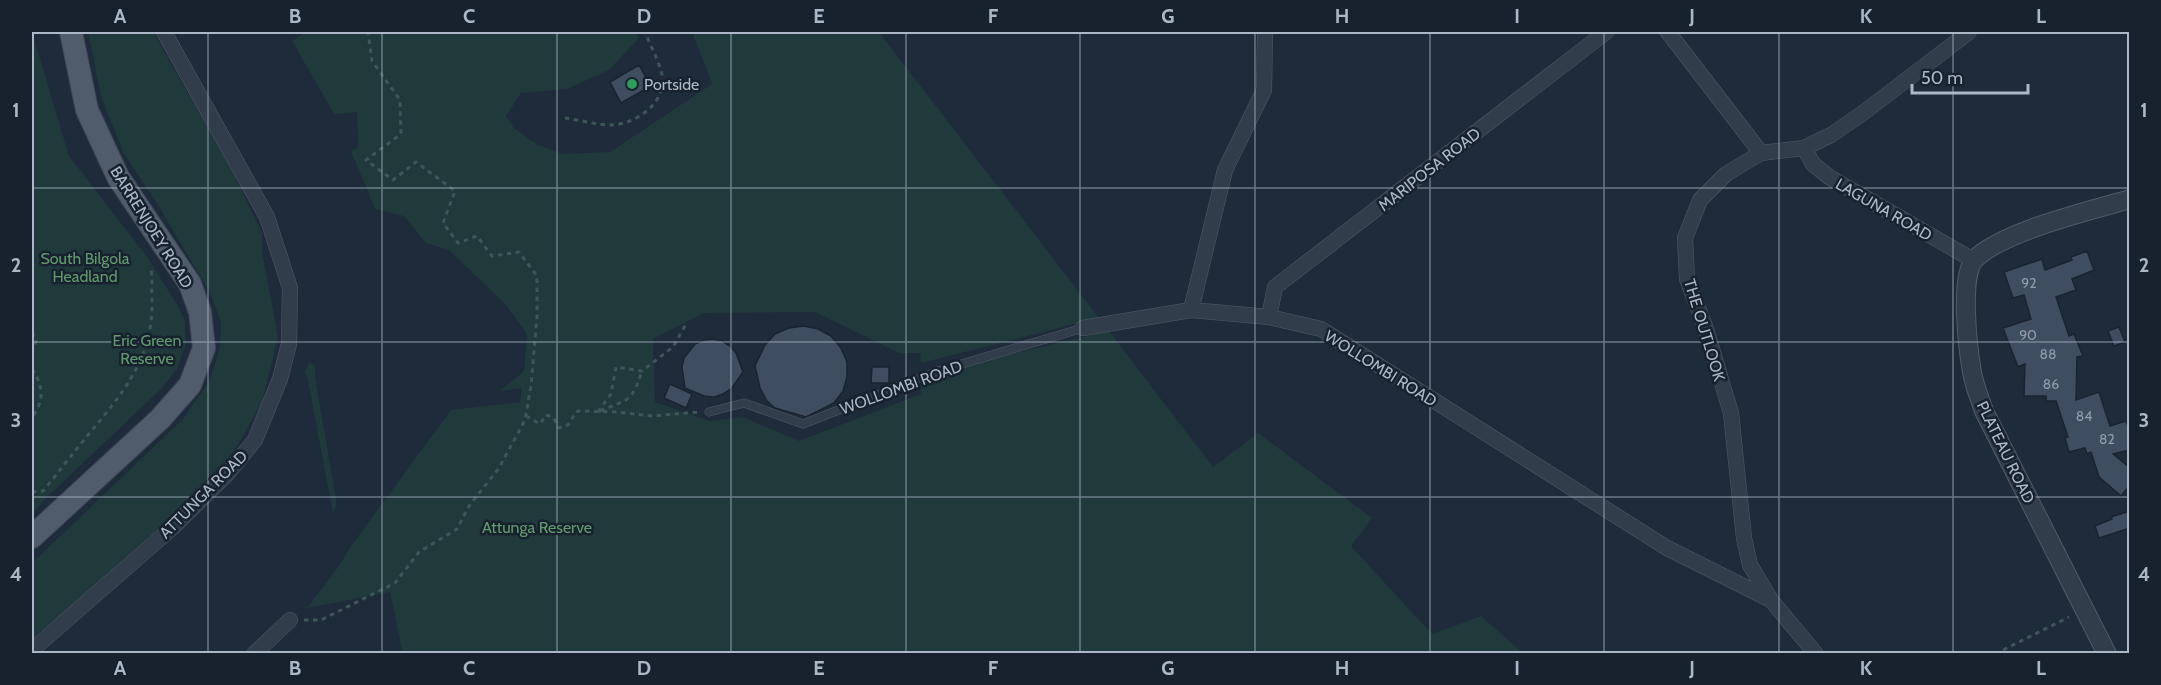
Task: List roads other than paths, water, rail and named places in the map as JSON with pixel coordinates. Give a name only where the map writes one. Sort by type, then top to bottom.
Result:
[{"type":"main road","name":"BARRENJOEY ROAD","points":[[32,537],[160,419],[190,385],[204,348],[200,312],[190,284],[118,177],[87,110],[71,32]]},
{"type":"street","name":"ATTUNGA ROAD","points":[[32,650],[173,527],[234,465],[255,440],[280,379],[289,344],[291,288],[267,217],[164,32]]},
{"type":"street","points":[[1191,310],[1225,170],[1264,90],[1264,32]]},
{"type":"street","name":"MARIPOSA ROAD","points":[[1269,317],[1275,287],[1606,32]]},
{"type":"street","points":[[1668,32],[1761,153]]},
{"type":"street","name":"THE OUTLOOK","points":[[1816,654],[1771,600],[1750,565],[1744,538],[1731,413],[1706,329],[1687,279],[1685,238],[1700,200],[1726,174],[1761,153],[1804,148],[1831,135],[1969,32]]},
{"type":"street","name":"LAGUNA ROAD","points":[[1804,148],[1812,164],[1829,177],[1973,260]]},
{"type":"street","points":[[1973,260],[1992,246],[2018,234],[2130,199]]},
{"type":"street","name":"PLATEAU ROAD","points":[[1973,260],[1967,283],[1965,305],[1972,373],[1984,411],[2107,654]]},
{"type":"street","name":"WOLLOMBI ROAD","points":[[1083,328],[1191,310],[1269,317],[1321,329],[1667,548],[1771,600]]},
{"type":"street","points":[[254,654],[290,620]]},
{"type":"lane","name":"WOLLOMBI ROAD","points":[[709,412],[744,403],[803,424],[938,371],[1083,328]]},
{"type":"place","name":"Portside","points":[[632,84]]},
{"type":"park label","name":"South Bilgola Headland","points":[[85,267]]},
{"type":"park label","name":"Eric Green Reserve","points":[[147,349]]},
{"type":"park label","name":"Attunga Reserve","points":[[537,527]]}]
